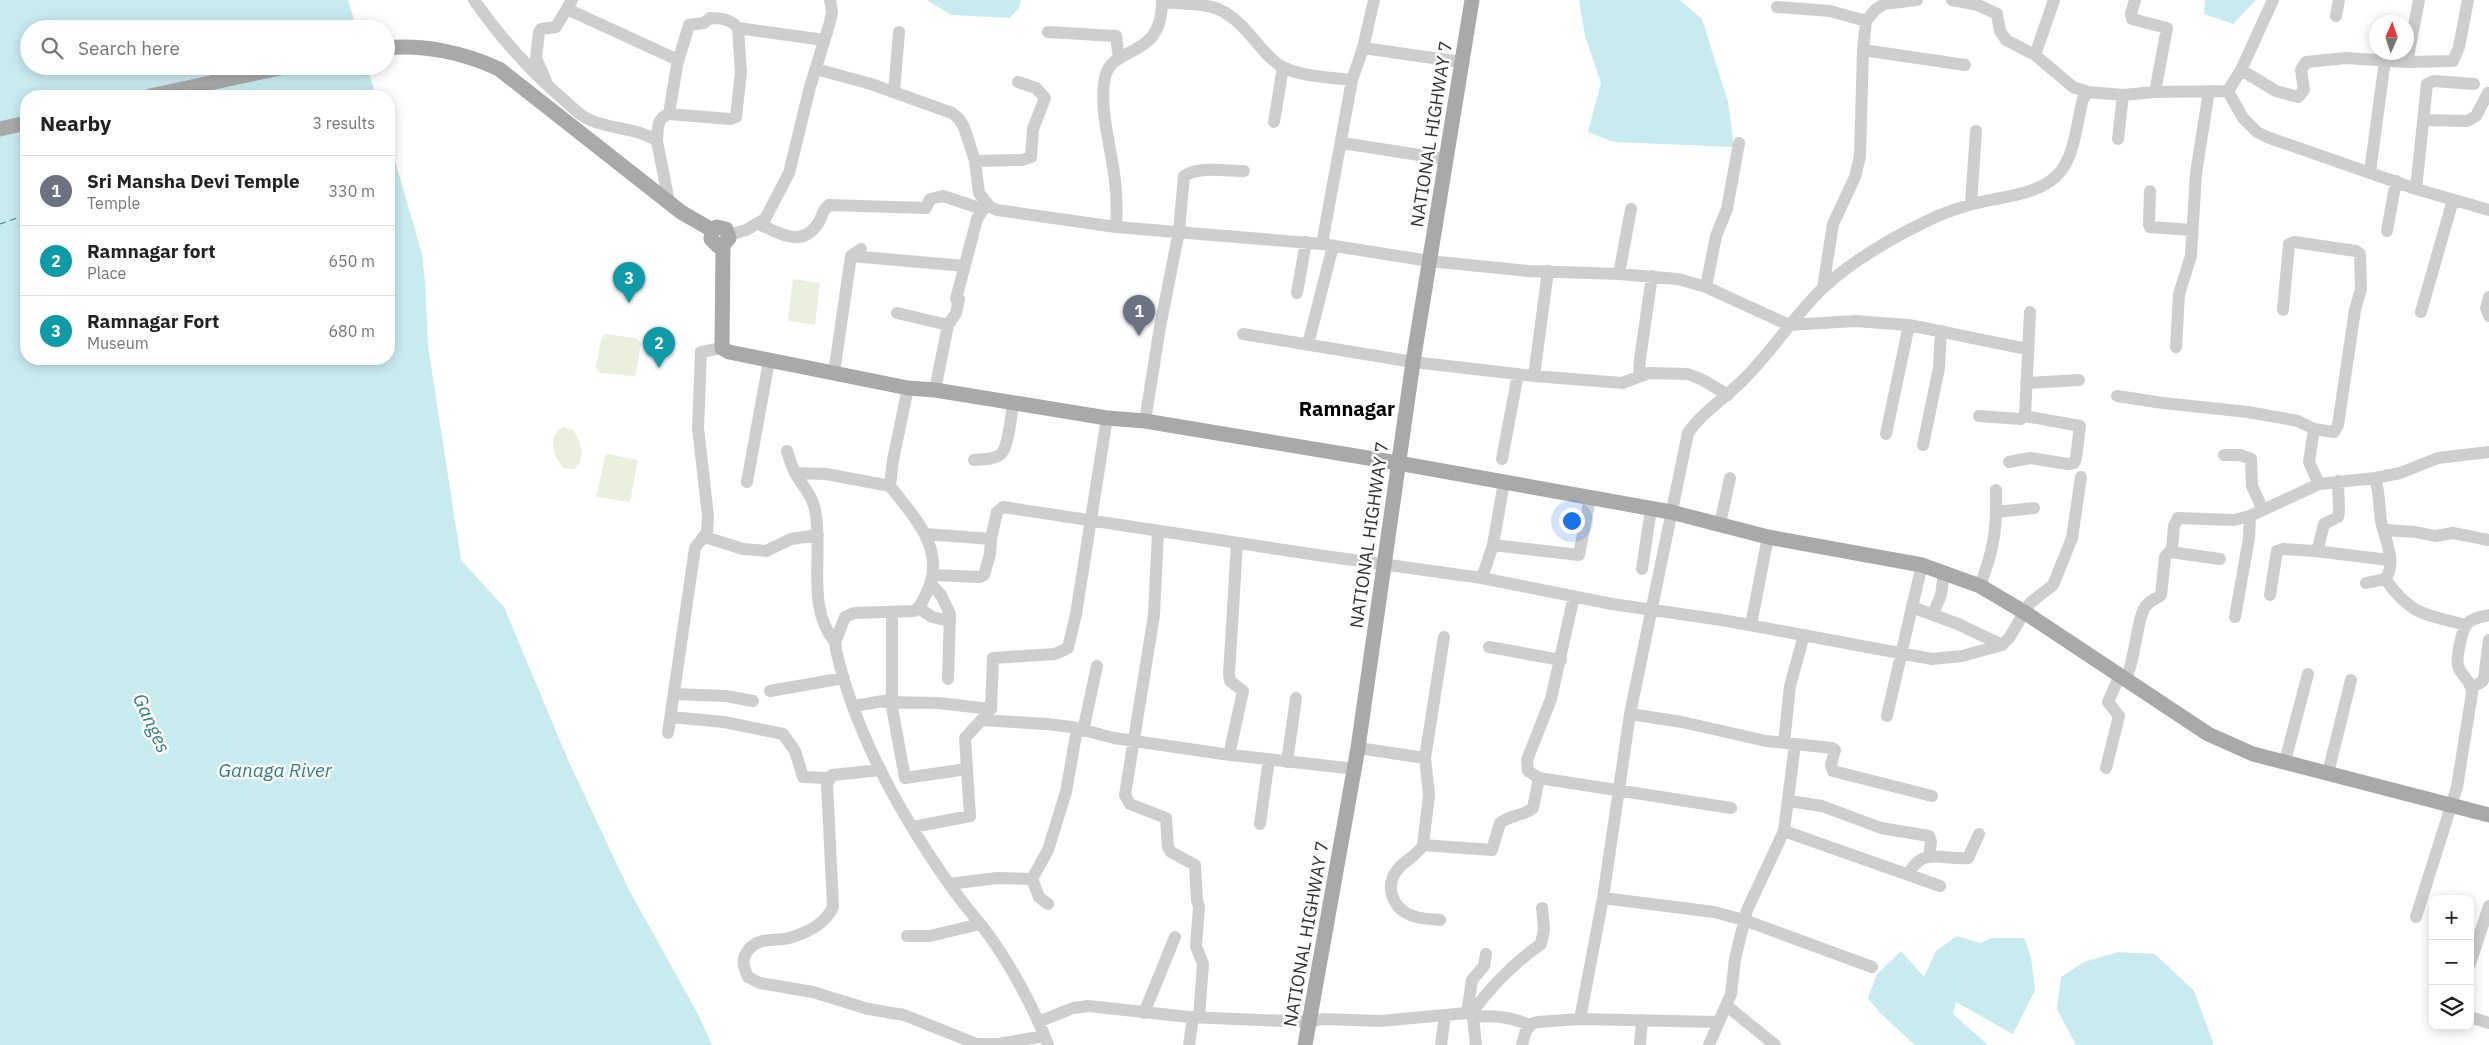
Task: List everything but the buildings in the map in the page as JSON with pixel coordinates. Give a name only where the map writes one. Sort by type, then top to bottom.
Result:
[{"type":"main road","name":"NATIONAL HIGHWAY 7","points":[[1305,1045],[1355,768],[1413,362],[1472,0]]},
{"type":"main road","points":[[395,48],[430,49],[478,60],[499,69],[669,202],[712,230],[711,239],[714,243],[726,240],[722,348],[739,355],[908,388],[935,390],[1107,418],[1145,421],[1398,463],[1671,512],[1768,537],[1922,565],[1980,586],[2024,612],[2208,734],[2227,743],[2253,754],[2453,804],[2489,815]]},
{"type":"main road","points":[[178,90],[247,75]]},
{"type":"main road","points":[[0,129],[20,124]]},
{"type":"street","points":[[474,0],[516,56],[549,88],[585,118],[615,128],[650,136],[657,141]]},
{"type":"street","points":[[726,240],[759,224],[765,219],[789,174],[830,22],[830,0]]},
{"type":"street","points":[[1308,344],[1328,245],[1352,80],[1374,0]]},
{"type":"street","points":[[1823,288],[1833,224],[1855,177],[1860,156],[1863,50],[1866,20],[1884,4],[1911,0]]},
{"type":"street","points":[[1952,0],[1960,0],[1991,9],[1997,14],[2000,30],[2006,40],[2035,55],[2073,87],[2088,92],[2123,95],[2154,92],[2228,92]]},
{"type":"street","points":[[2035,55],[2054,0]]},
{"type":"street","points":[[2135,0],[2131,14],[2132,19],[2167,28],[2154,92]]},
{"type":"street","points":[[2228,92],[2241,70],[2273,0]]},
{"type":"street","points":[[2336,16],[2339,0]]},
{"type":"street","points":[[2407,62],[2419,0]]},
{"type":"street","points":[[2370,172],[2385,60],[2407,62],[2453,61],[2459,47],[2468,0]]},
{"type":"street","points":[[1116,226],[1115,181],[1104,111],[1105,87],[1109,68],[1119,59],[1147,44],[1152,38],[1162,1],[1214,6],[1223,9],[1244,26],[1266,53],[1283,67],[1352,80]]},
{"type":"street","points":[[549,88],[536,58],[538,32],[541,29],[556,27],[569,4],[678,60]]},
{"type":"street","points":[[1777,7],[1830,11],[1866,20]]},
{"type":"street","points":[[669,114],[678,60],[690,24],[704,23],[710,18],[723,18],[738,28],[824,40]]},
{"type":"street","points":[[669,202],[657,141],[660,119],[669,114],[735,118],[741,72],[738,28]]},
{"type":"street","points":[[894,92],[899,32]]},
{"type":"street","points":[[1048,32],[1116,36],[1119,59]]},
{"type":"street","points":[[1362,48],[1461,62]]},
{"type":"street","points":[[1863,50],[1925,61],[1965,65]]},
{"type":"street","points":[[2241,70],[2270,88],[2298,97],[2304,90],[2301,70],[2306,62],[2346,58],[2369,59]]},
{"type":"street","points":[[1274,122],[1283,67]]},
{"type":"street","points":[[816,69],[894,92],[952,114],[959,119],[976,161],[979,193],[985,206]]},
{"type":"street","points":[[976,161],[1022,160],[1031,156],[1033,129],[1045,98],[1036,88],[1018,82]]},
{"type":"street","points":[[2416,189],[2427,84],[2430,82],[2474,84]]},
{"type":"street","points":[[2176,347],[2180,287],[2191,256],[2196,173],[2209,91]]},
{"type":"street","points":[[1580,1019],[1603,898],[1630,714],[1688,433],[1703,416],[1747,377],[1788,326],[1823,288],[1864,258],[1928,220],[1971,204],[2015,195],[2046,184],[2060,171],[2069,156],[2083,99],[2088,92]]},
{"type":"street","points":[[2228,92],[2243,118],[2257,132],[2416,189],[2489,210]]},
{"type":"street","points":[[2423,120],[2472,120],[2488,93]]},
{"type":"street","points":[[2118,139],[2123,95]]},
{"type":"street","points":[[1971,204],[1976,131]]},
{"type":"street","points":[[1342,143],[1445,159]]},
{"type":"street","points":[[1706,287],[1716,236],[1728,209],[1739,143]]},
{"type":"street","points":[[1145,421],[1160,326],[1180,230],[1184,176],[1190,172],[1200,171],[1244,172]]},
{"type":"street","points":[[2387,231],[2396,181]]},
{"type":"street","points":[[2150,191],[2148,224],[2150,227],[2192,230]]},
{"type":"street","points":[[759,224],[798,238],[806,236],[812,231],[829,205],[926,208],[930,199],[943,196],[997,210],[1116,226],[1306,242],[1429,261],[1528,271],[1678,278],[1706,287],[1788,326],[1855,321],[1909,325],[2028,349]]},
{"type":"street","points":[[2420,312],[2453,200]]},
{"type":"street","points":[[935,390],[948,325],[956,312],[959,299],[956,299],[977,219],[985,206]]},
{"type":"street","points":[[1619,274],[1631,209]]},
{"type":"street","points":[[1297,293],[1306,242]]},
{"type":"street","points":[[2117,396],[2248,412],[2298,422],[2314,429],[2334,432],[2338,425],[2355,310],[2361,289],[2360,254],[2349,250],[2294,242],[2289,244],[2283,310]]},
{"type":"street","points":[[834,373],[856,253],[965,266]]},
{"type":"street","points":[[1534,376],[1548,271]]},
{"type":"street","points":[[1640,376],[1640,359],[1652,276]]},
{"type":"street","points":[[2489,297],[2486,314],[2489,316]]},
{"type":"street","points":[[2025,416],[2030,312]]},
{"type":"street","points":[[897,313],[948,325]]},
{"type":"street","points":[[1886,434],[1909,325]]},
{"type":"street","points":[[1923,445],[1939,368],[1941,331]]},
{"type":"street","points":[[1243,334],[1413,362],[1534,376],[1622,383],[1649,373],[1688,374],[1704,380],[1728,395]]},
{"type":"street","points":[[668,733],[695,548],[707,532],[708,509],[698,428],[701,352],[722,348]]},
{"type":"street","points":[[747,482],[769,361]]},
{"type":"street","points":[[1502,459],[1518,374]]},
{"type":"street","points":[[2026,383],[2079,380]]},
{"type":"street","points":[[890,486],[893,460],[908,388]]},
{"type":"street","points":[[974,460],[996,457],[1002,453],[1007,440],[1014,404]]},
{"type":"street","points":[[1978,416],[2021,418],[2025,416],[2080,426],[2074,462],[2068,464],[2030,458],[2009,462]]},
{"type":"street","points":[[913,828],[970,816],[965,738],[991,709],[993,658],[1055,654],[1068,648],[1076,614],[1107,418]]},
{"type":"street","points":[[2314,429],[2309,462],[2319,484]]},
{"type":"street","points":[[787,451],[796,473],[808,490],[815,508],[818,535],[818,587],[826,628],[835,642],[844,678],[854,706],[881,770],[913,828],[949,884],[980,924],[1009,968],[1046,1041],[976,1044],[904,1015],[868,1009],[813,992],[754,981],[748,977],[744,968],[744,957],[751,946],[766,940],[788,938],[813,928],[824,920],[833,907],[828,778]]},
{"type":"street","points":[[2106,768],[2119,716],[2118,712],[2110,706],[2109,696],[2134,658],[2143,610],[2150,602],[2161,595],[2164,560],[2170,552],[2174,526],[2178,518],[2226,521],[2250,516],[2319,484],[2375,478],[2400,472],[2438,458],[2489,452]]},
{"type":"street","points":[[2224,455],[2240,455],[2251,459],[2254,492],[2263,510]]},
{"type":"street","points":[[796,473],[826,474],[890,486],[926,534],[932,553],[932,580],[919,608],[908,613],[849,614],[843,620],[835,642]]},
{"type":"street","points":[[932,580],[980,577],[984,575],[990,554],[997,512],[1003,507],[1482,578],[1651,610],[1751,625],[1941,659],[1975,654],[2002,645],[2009,638],[2024,612],[2056,579],[2072,538],[2080,477]]},
{"type":"street","points":[[1720,524],[1730,478]]},
{"type":"street","points":[[2375,478],[2381,501],[2382,524],[2385,530],[2389,560],[2389,571],[2385,579]]},
{"type":"street","points":[[2316,551],[2324,524],[2338,516],[2340,511],[2338,481]]},
{"type":"street","points":[[1482,578],[1493,545],[1504,482]]},
{"type":"street","points":[[1980,586],[1993,549],[1996,490]]},
{"type":"street","points":[[1493,545],[1579,555],[1590,498]]},
{"type":"street","points":[[1996,512],[2034,508]]},
{"type":"street","points":[[1642,569],[1651,509]]},
{"type":"street","points":[[2234,617],[2249,538],[2250,516]]},
{"type":"street","points":[[2385,530],[2416,532],[2435,536],[2453,533],[2489,540]]},
{"type":"street","points":[[1158,531],[1154,615],[1132,740],[1126,799],[1130,804],[1166,818],[1170,852],[1189,861],[1196,870],[1199,907],[1196,946],[1203,964],[1196,1017],[1189,1045]]},
{"type":"street","points":[[926,534],[991,539]]},
{"type":"street","points":[[705,537],[743,549],[766,551],[791,540],[818,535]]},
{"type":"street","points":[[1751,625],[1768,537]]},
{"type":"street","points":[[1229,755],[1243,691],[1230,681],[1229,674],[1237,543]]},
{"type":"street","points":[[2270,595],[2277,551],[2283,549],[2389,560]]},
{"type":"street","points":[[2170,552],[2220,559]]},
{"type":"street","points":[[1888,716],[1922,565]]},
{"type":"street","points":[[1933,614],[1940,595],[1944,573]]},
{"type":"street","points":[[2366,583],[2385,579]]},
{"type":"street","points":[[2385,579],[2405,603],[2419,612],[2466,625]]},
{"type":"street","points":[[932,580],[948,607],[950,621],[948,678]]},
{"type":"street","points":[[1574,596],[1548,710],[1527,760],[1528,771],[1539,778],[1731,808]]},
{"type":"street","points":[[1912,607],[1933,614],[2002,645]]},
{"type":"street","points":[[919,608],[932,617],[950,621]]},
{"type":"street","points":[[892,613],[892,694],[887,702],[905,778],[967,769]]},
{"type":"street","points":[[2416,917],[2453,804],[2462,767],[2472,687],[2459,670],[2457,662],[2466,625],[2477,618],[2489,615]]},
{"type":"street","points":[[1709,1045],[1731,994],[1744,920],[1784,831],[1789,801],[1790,686],[1804,634]]},
{"type":"street","points":[[1440,920],[1408,914],[1390,894],[1392,878],[1398,869],[1420,851],[1423,845],[1429,795],[1426,758],[1444,637]]},
{"type":"street","points":[[2472,687],[2482,682],[2484,678],[2489,640]]},
{"type":"street","points":[[1490,646],[1560,660]]},
{"type":"street","points":[[1032,879],[1048,850],[1063,800],[1097,666]]},
{"type":"street","points":[[2285,761],[2308,674]]},
{"type":"street","points":[[770,691],[844,678]]},
{"type":"street","points":[[2328,773],[2351,680]]},
{"type":"street","points":[[674,694],[726,696],[753,701]]},
{"type":"street","points":[[1288,762],[1296,698]]},
{"type":"street","points":[[854,706],[887,702],[938,702],[991,709]]},
{"type":"street","points":[[1630,714],[1682,722],[1748,738],[1832,748],[1835,754],[1831,768],[1841,774],[1932,796]]},
{"type":"street","points":[[670,717],[724,722],[783,734],[795,750],[803,777],[828,778],[881,770]]},
{"type":"street","points":[[981,720],[1029,722],[1229,755],[1355,768]]},
{"type":"street","points":[[1358,748],[1426,758]]},
{"type":"street","points":[[1260,824],[1268,759]]},
{"type":"street","points":[[1423,845],[1492,850],[1500,823],[1511,817],[1526,814],[1533,808],[1539,778]]},
{"type":"street","points":[[1789,801],[1822,806],[1881,828],[1929,836],[1931,842],[1929,857]]},
{"type":"street","points":[[1784,831],[1940,886]]},
{"type":"street","points":[[1908,875],[1916,860],[1929,857],[1968,858],[1979,834]]},
{"type":"street","points":[[949,884],[998,878],[1032,879]]},
{"type":"street","points":[[1032,879],[1039,897],[1048,904]]},
{"type":"street","points":[[1603,898],[1704,911],[1744,920],[1872,967]]},
{"type":"street","points":[[2474,952],[2489,906]]},
{"type":"street","points":[[1470,1015],[1484,997],[1519,960],[1541,944],[1544,929],[1542,908]]},
{"type":"street","points":[[907,936],[930,936],[980,924]]},
{"type":"street","points":[[1144,1013],[1175,937]]},
{"type":"street","points":[[1476,1045],[1470,1015],[1472,980],[1484,966],[1486,954]]},
{"type":"street","points":[[1727,1006],[1775,1045]]},
{"type":"street","points":[[1038,1022],[1080,1007],[1196,1017],[1309,1022],[1323,1019],[1380,1022],[1444,1015],[1484,1016],[1515,1020],[1529,1025],[1537,1022],[1580,1019],[1718,1022]]},
{"type":"street","points":[[1442,1045],[1444,1015]]},
{"type":"street","points":[[2474,1018],[2489,1023]]},
{"type":"street","points":[[1640,1045],[1642,1020]]},
{"type":"street","points":[[1522,1045],[1529,1025]]},
{"type":"green space","points":[[793,279],[820,283],[815,325],[788,321]]},
{"type":"green space","points":[[605,334],[635,338],[641,343],[636,373],[633,376],[600,373],[596,367],[601,340]]},
{"type":"green space","points":[[563,427],[573,430],[580,445],[582,455],[574,469],[563,468],[554,452],[553,440],[558,431]]},
{"type":"green space","points":[[606,454],[638,460],[630,502],[596,497]]},
{"type":"water","name":"Ganaga River","points":[[0,0],[348,0],[354,20],[20,20],[20,75],[370,75],[374,90],[20,90],[20,365],[395,365],[395,161],[422,254],[428,346],[461,560],[504,607],[568,760],[629,890],[698,1014],[712,1045],[0,1045]]},
{"type":"water","points":[[927,0],[1021,0],[1019,8],[1010,18],[951,15]]},
{"type":"water","points":[[1579,0],[1680,0],[1702,19],[1728,102],[1734,147],[1614,142],[1588,132],[1601,83],[1585,36]]},
{"type":"water","points":[[2205,0],[2256,0],[2233,24],[2204,14]]},
{"type":"water","points":[[1957,936],[1980,943],[1992,938],[2024,938],[2031,957],[2035,990],[2013,1034],[1956,1002],[1953,1014],[1988,1045],[1915,1045],[1880,1013],[1868,998],[1877,974],[1901,951],[1924,977],[1936,951]]},
{"type":"water","points":[[2118,952],[2155,954],[2194,991],[2214,1045],[2076,1045],[2057,1009],[2061,977],[2084,962]]},
{"type":"ferry route","points":[[0,224],[20,217]]},
{"type":"place","name":"Ramnagar Fort","points":[[629,303]]},
{"type":"place","name":"Sri Mansha Devi Temple","points":[[1139,336]]},
{"type":"place","name":"Ramnagar fort","points":[[659,368]]},
{"type":"district","name":"Ramnagar","points":[[1347,408]]},
{"type":"water label","name":"Ganges","points":[[152,723]]}]
